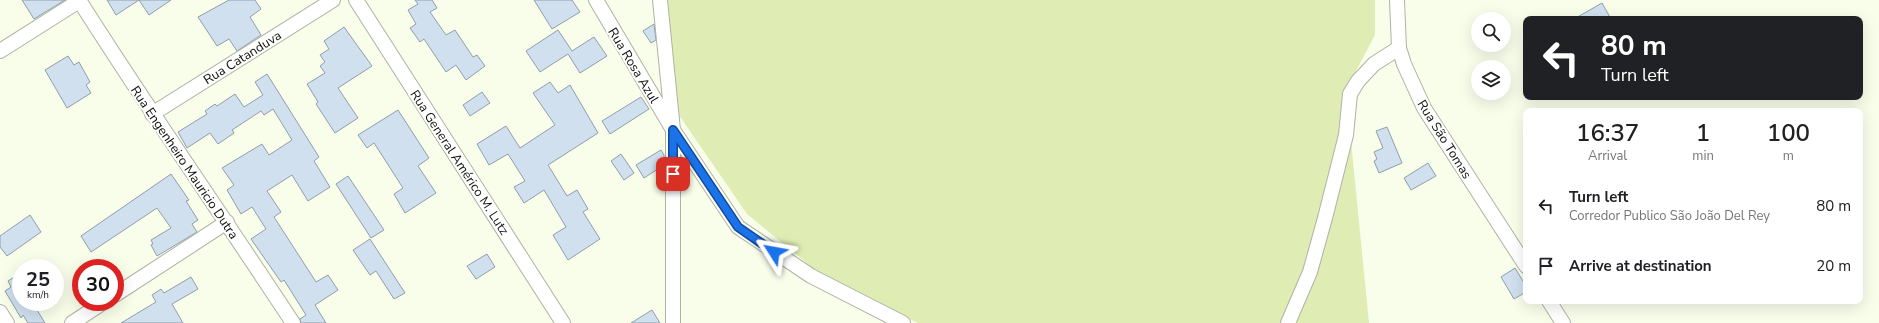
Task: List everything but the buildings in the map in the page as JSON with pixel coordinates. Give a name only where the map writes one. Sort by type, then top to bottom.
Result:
[{"type":"street","name":"Rua Engenheiro Mauricio Dutra","points":[[79,0],[152,114],[227,222],[293,323]]},
{"type":"street","points":[[0,51],[79,0]]},
{"type":"street","name":"Rua Catanduva","points":[[152,114],[333,0]]},
{"type":"street","name":"Rua General Américo M. Lutz","points":[[356,0],[563,323]]},
{"type":"street","name":"Rua Rosa Azul","points":[[596,0],[673,130],[738,227],[810,276],[903,323]]},
{"type":"street","points":[[660,0],[673,130],[673,323]]},
{"type":"street","name":"Rua São Tomas","points":[[1397,0],[1399,48],[1404,64],[1424,108],[1523,261]]},
{"type":"street","points":[[1288,323],[1310,272],[1325,218],[1346,136],[1350,94],[1358,81],[1374,64],[1399,48]]},
{"type":"street","points":[[124,289],[227,222]]},
{"type":"street","points":[[1551,304],[1563,323]]},
{"type":"street","points":[[72,323],[90,311]]},
{"type":"street","points":[[0,312],[7,323]]},
{"type":"green space","points":[[668,0],[1375,0],[1375,35],[1346,90],[1369,323],[918,323],[832,284],[747,214],[672,105]]},
{"type":"route","points":[[673,174],[673,130],[738,227],[774,252]]}]
